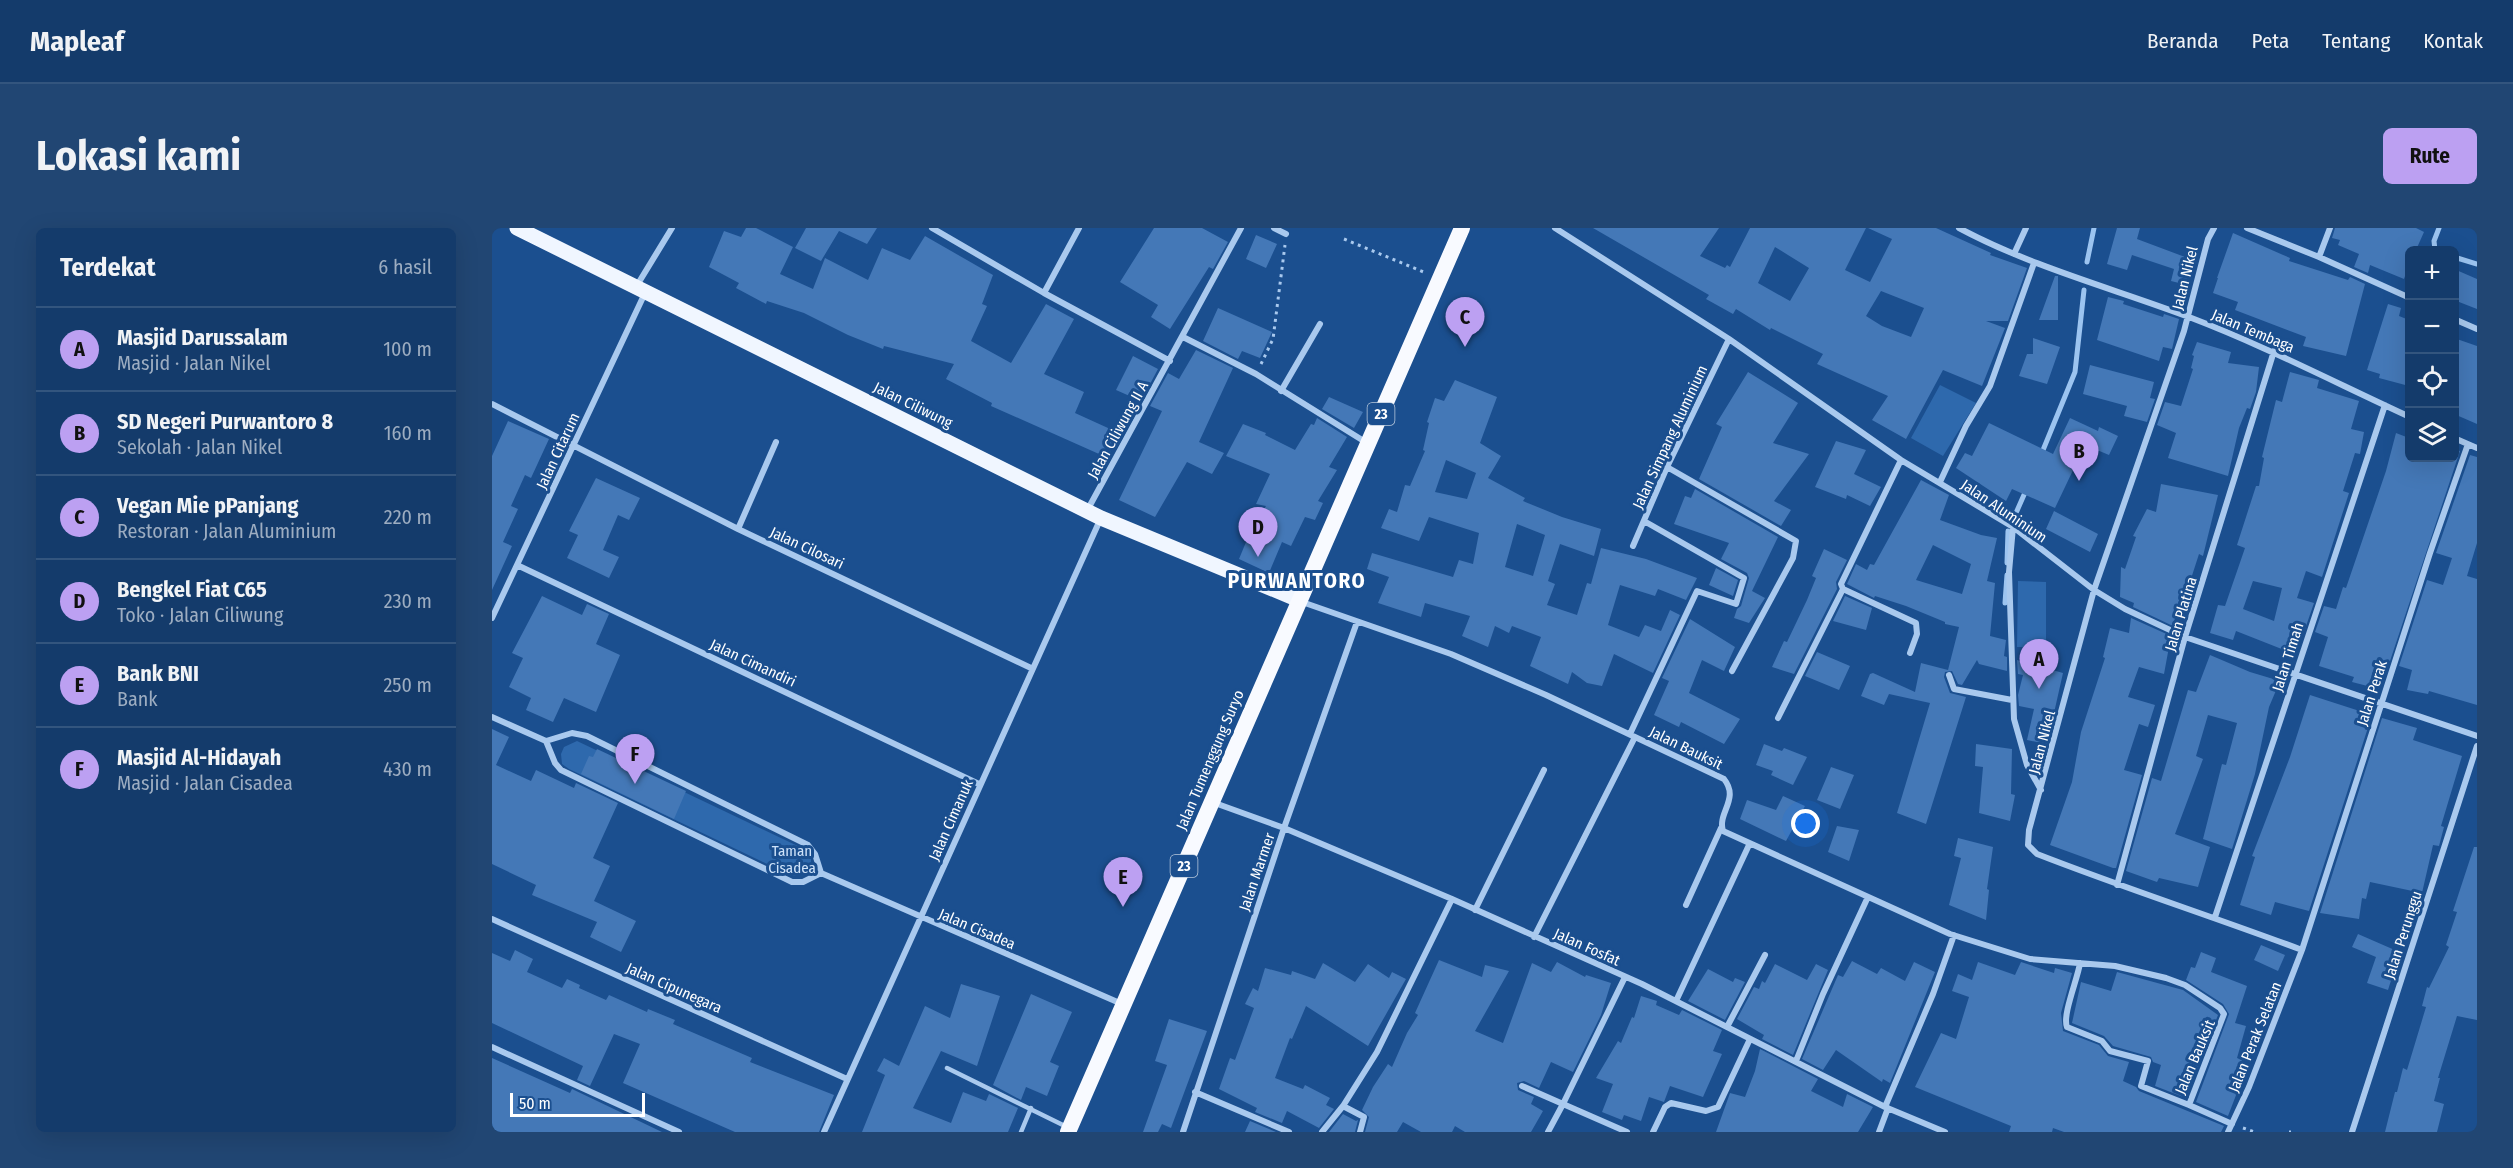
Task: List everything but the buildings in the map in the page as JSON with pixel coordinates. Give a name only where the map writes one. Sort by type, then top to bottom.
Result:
[{"type":"highway","name":"23","points":[[1299,600],[1462,228]]},
{"type":"highway","name":"Jalan Tumenggung Suryo","points":[[1069,1130],[1299,600]]},
{"type":"main road","name":"Jalan Ciliwung","points":[[517,228],[1094,514],[1299,600]]},
{"type":"street","name":"Jalan Citarum","points":[[492,618],[575,446],[640,290],[672,228]]},
{"type":"street","points":[[932,228],[1170,362]]},
{"type":"street","points":[[1044,293],[1079,228]]},
{"type":"street","name":"Jalan Ciliwung II A","points":[[1094,514],[1170,362],[1241,228]]},
{"type":"street","points":[[1274,228],[1288,231]]},
{"type":"street","name":"Jalan Aluminium","points":[[1555,228],[1730,339],[1901,460],[2013,527],[2094,590],[2125,609],[2185,637],[2477,736]]},
{"type":"street","name":"Jalan Tembaga","points":[[1959,228],[2034,263],[2188,317],[2274,351],[2405,415]]},
{"type":"street","points":[[2014,254],[2026,228]]},
{"type":"street","name":"Jalan Nikel","points":[[2214,228],[2208,239],[2188,317],[2094,590],[2042,790],[2029,831],[2028,844],[2037,854],[2117,885],[2215,917],[2302,950]]},
{"type":"street","points":[[2247,228],[2258,230],[2405,296]]},
{"type":"street","points":[[2319,257],[2330,228]]},
{"type":"street","points":[[1940,482],[1966,426],[1990,386],[2034,263]]},
{"type":"street","points":[[2459,321],[2477,329]]},
{"type":"street","points":[[1281,391],[1320,324]]},
{"type":"street","points":[[1183,337],[1256,374],[1368,444]]},
{"type":"street","name":"Jalan Simpang Aluminium","points":[[1633,546],[1667,467],[1730,339]]},
{"type":"street","name":"Jalan Platina","points":[[2117,885],[2185,637],[2274,351]]},
{"type":"street","name":"Jalan Cilosari","points":[[492,405],[738,529],[1031,668]]},
{"type":"street","name":"Jalan Timah","points":[[2215,917],[2385,405]]},
{"type":"street","points":[[2459,440],[2477,448]]},
{"type":"street","points":[[738,529],[776,442]]},
{"type":"street","name":"Jalan Perak","points":[[2302,950],[2468,444]]},
{"type":"street","points":[[1778,718],[1843,589],[1843,580],[1901,460]]},
{"type":"street","points":[[1667,467],[1796,541],[1793,558],[1732,671]]},
{"type":"street","name":"Jalan Cimanuk","points":[[825,1132],[1031,668],[1094,514]]},
{"type":"street","points":[[1534,937],[1633,735],[1697,591],[1736,604],[1744,578],[1644,522]]},
{"type":"street","points":[[2013,527],[2009,572],[2014,719],[2027,765],[2042,790]]},
{"type":"street","name":"Jalan Cimandiri","points":[[517,565],[979,784]]},
{"type":"street","points":[[1843,589],[1916,623],[1917,634],[1910,653]]},
{"type":"street","name":"Jalan Bauksit","points":[[1299,600],[1451,654],[1633,735],[1724,779],[1731,793],[1721,828],[1729,835],[1867,898],[1954,935],[2030,959],[2080,963],[2115,966],[2185,985],[2223,1011],[2224,1018],[2189,1105],[2141,1086],[2148,1061],[2109,1051],[2102,1041],[2067,1027],[2065,1019],[2077,982],[2080,963]]},
{"type":"street","name":"Jalan Marmer","points":[[1183,1132],[1284,828],[1357,622]]},
{"type":"street","points":[[1949,675],[1954,689],[2013,700]]},
{"type":"street","points":[[492,717],[546,741],[572,734],[587,736],[808,844],[815,854],[821,873],[803,882],[792,882],[561,770],[555,763],[546,741]]},
{"type":"street","name":"Jalan Perunggu","points":[[2352,1132],[2477,746]]},
{"type":"street","points":[[1475,910],[1544,770]]},
{"type":"street","name":"Jalan Fosfat","points":[[1212,802],[1284,828],[1452,899],[1676,1001],[1887,1107],[1945,1132]]},
{"type":"street","points":[[1686,905],[1721,828]]},
{"type":"street","points":[[1676,1001],[1749,844]]},
{"type":"street","name":"Jalan Cisadea","points":[[821,873],[1124,1005]]},
{"type":"street","points":[[1796,1061],[1867,898]]},
{"type":"street","points":[[1322,1132],[1343,1106],[1377,1052],[1452,899]]},
{"type":"street","name":"Jalan Cipunegara","points":[[492,919],[847,1079]]},
{"type":"street","points":[[1879,1132],[1954,935]]},
{"type":"street","name":"Jalan Perak Selatan","points":[[2228,1132],[2302,950]]},
{"type":"street","points":[[1727,1027],[1765,955]]},
{"type":"street","points":[[1548,1132],[1625,977]]},
{"type":"street","points":[[1653,1132],[1665,1107],[1671,1103],[1706,1111],[1718,1107],[1750,1039]]},
{"type":"street","points":[[492,1047],[679,1132]]},
{"type":"street","points":[[1522,1086],[1627,1132]]},
{"type":"street","points":[[1196,1092],[1289,1132]]},
{"type":"street","points":[[2189,1105],[2232,1124]]},
{"type":"street","points":[[1343,1106],[1364,1117],[1360,1132]]},
{"type":"lane","points":[[947,1068],[1031,1108],[1069,1130]]},
{"type":"lane","points":[[1021,1132],[1031,1108]]},
{"type":"path","points":[[1256,374],[1273,339],[1288,231]]},
{"type":"path","points":[[1344,239],[1441,280]]},
{"type":"green space","points":[[1940,385],[1976,403],[1943,456],[1911,438]]},
{"type":"green space","points":[[2018,581],[2046,582],[2046,647],[2017,647]]},
{"type":"green space","name":"Taman Cisadea","points":[[577,741],[804,849],[811,859],[811,865],[805,875],[792,876],[569,769],[562,764],[561,754],[564,747]]},
{"type":"waterway","points":[[2087,262],[2094,228]]},
{"type":"waterway","points":[[2435,246],[2439,228]]},
{"type":"waterway","points":[[2459,259],[2477,264]]},
{"type":"waterway","points":[[2041,455],[2075,372],[2084,290]]},
{"type":"waterway","points":[[2016,513],[2027,488]]},
{"type":"waterway","points":[[2007,563],[2008,531]]},
{"type":"waterway","points":[[2005,603],[2007,575]]},
{"type":"place","name":"Vegan Mie pPanjang","points":[[1465,347]]},
{"type":"place","name":"SD Negeri Purwantoro 8","points":[[2079,481]]},
{"type":"place","name":"Bengkel Fiat C65","points":[[1258,557]]},
{"type":"place","name":"Masjid Darussalam","points":[[2039,689]]},
{"type":"place","name":"Masjid Al-Hidayah","points":[[635,784]]},
{"type":"place","name":"Bank BNI","points":[[1123,907]]},
{"type":"district","name":"PURWANTORO","points":[[1297,581]]}]
